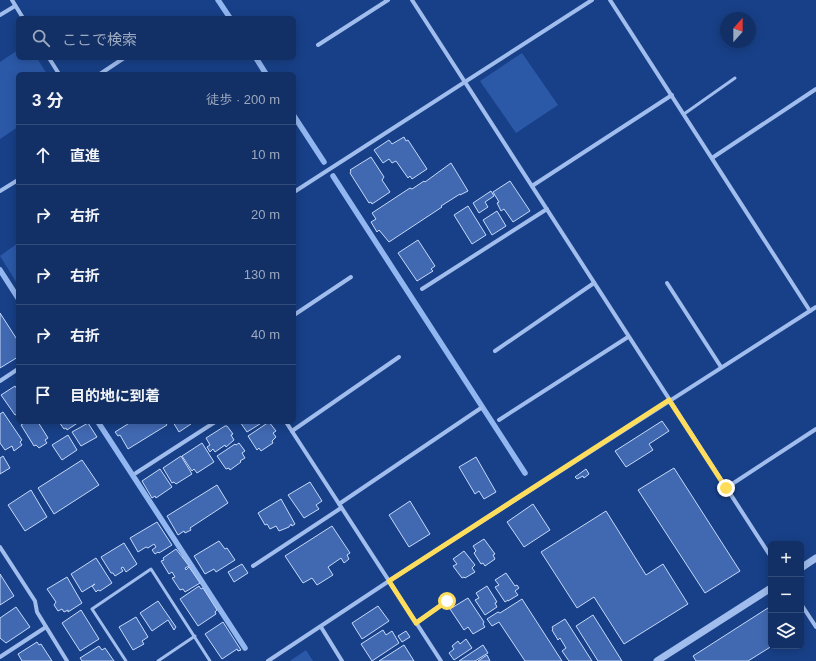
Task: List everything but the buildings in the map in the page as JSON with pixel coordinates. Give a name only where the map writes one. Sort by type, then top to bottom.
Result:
[{"type":"street","points":[[12,0],[22,16]]},
{"type":"street","points":[[318,45],[388,0]]},
{"type":"street","points":[[412,0],[768,552]]},
{"type":"street","points":[[296,191],[592,0]]},
{"type":"street","points":[[610,0],[810,311]]},
{"type":"street","points":[[0,15],[15,6]]},
{"type":"street","points":[[50,60],[58,72]]},
{"type":"street","points":[[103,72],[121,60]]},
{"type":"street","points":[[712,158],[816,89]]},
{"type":"street","points":[[532,186],[672,95]]},
{"type":"street","points":[[0,191],[16,181]]},
{"type":"street","points":[[422,289],[547,209]]},
{"type":"street","points":[[296,314],[351,277]]},
{"type":"street","points":[[667,283],[721,367]]},
{"type":"street","points":[[495,351],[594,284]]},
{"type":"street","points":[[268,661],[669,400],[816,307]]},
{"type":"street","points":[[499,420],[628,337]]},
{"type":"street","points":[[292,431],[400,357]]},
{"type":"street","points":[[0,380],[16,370]]},
{"type":"street","points":[[253,566],[481,408]]},
{"type":"street","points":[[136,473],[212,424]]},
{"type":"street","points":[[287,424],[441,661]]},
{"type":"street","points":[[726,488],[816,429]]},
{"type":"street","points":[[0,547],[35,601],[37,612],[67,661]]},
{"type":"street","points":[[804,566],[816,558]]},
{"type":"street","points":[[657,661],[768,590]]},
{"type":"street","points":[[416,623],[447,601]]},
{"type":"street","points":[[804,609],[816,628]]},
{"type":"street","points":[[0,657],[46,627]]},
{"type":"street","points":[[321,627],[342,661]]},
{"type":"lane","points":[[684,114],[735,78]]},
{"type":"lane","points":[[126,661],[92,609],[151,569],[210,661]]},
{"type":"lane","points":[[158,661],[195,636]]},
{"type":"shaded area","points":[[16,51],[16,60],[38,60],[46,72],[16,72],[16,128],[0,139],[0,62]]},
{"type":"shaded area","points":[[522,53],[558,105],[516,133],[480,81]]},
{"type":"shaded area","points":[[16,244],[16,282],[0,256]]},
{"type":"shaded area","points":[[306,650],[313,661],[290,661]]},
{"type":"waterway","points":[[218,0],[229,16]]},
{"type":"waterway","points":[[257,60],[265,72]]},
{"type":"waterway","points":[[296,119],[324,162]]},
{"type":"waterway","points":[[333,176],[525,473]]},
{"type":"waterway","points":[[0,270],[16,295]]},
{"type":"waterway","points":[[99,424],[245,648]]},
{"type":"route","points":[[447,601],[416,623],[389,581],[669,400],[726,488]]}]
